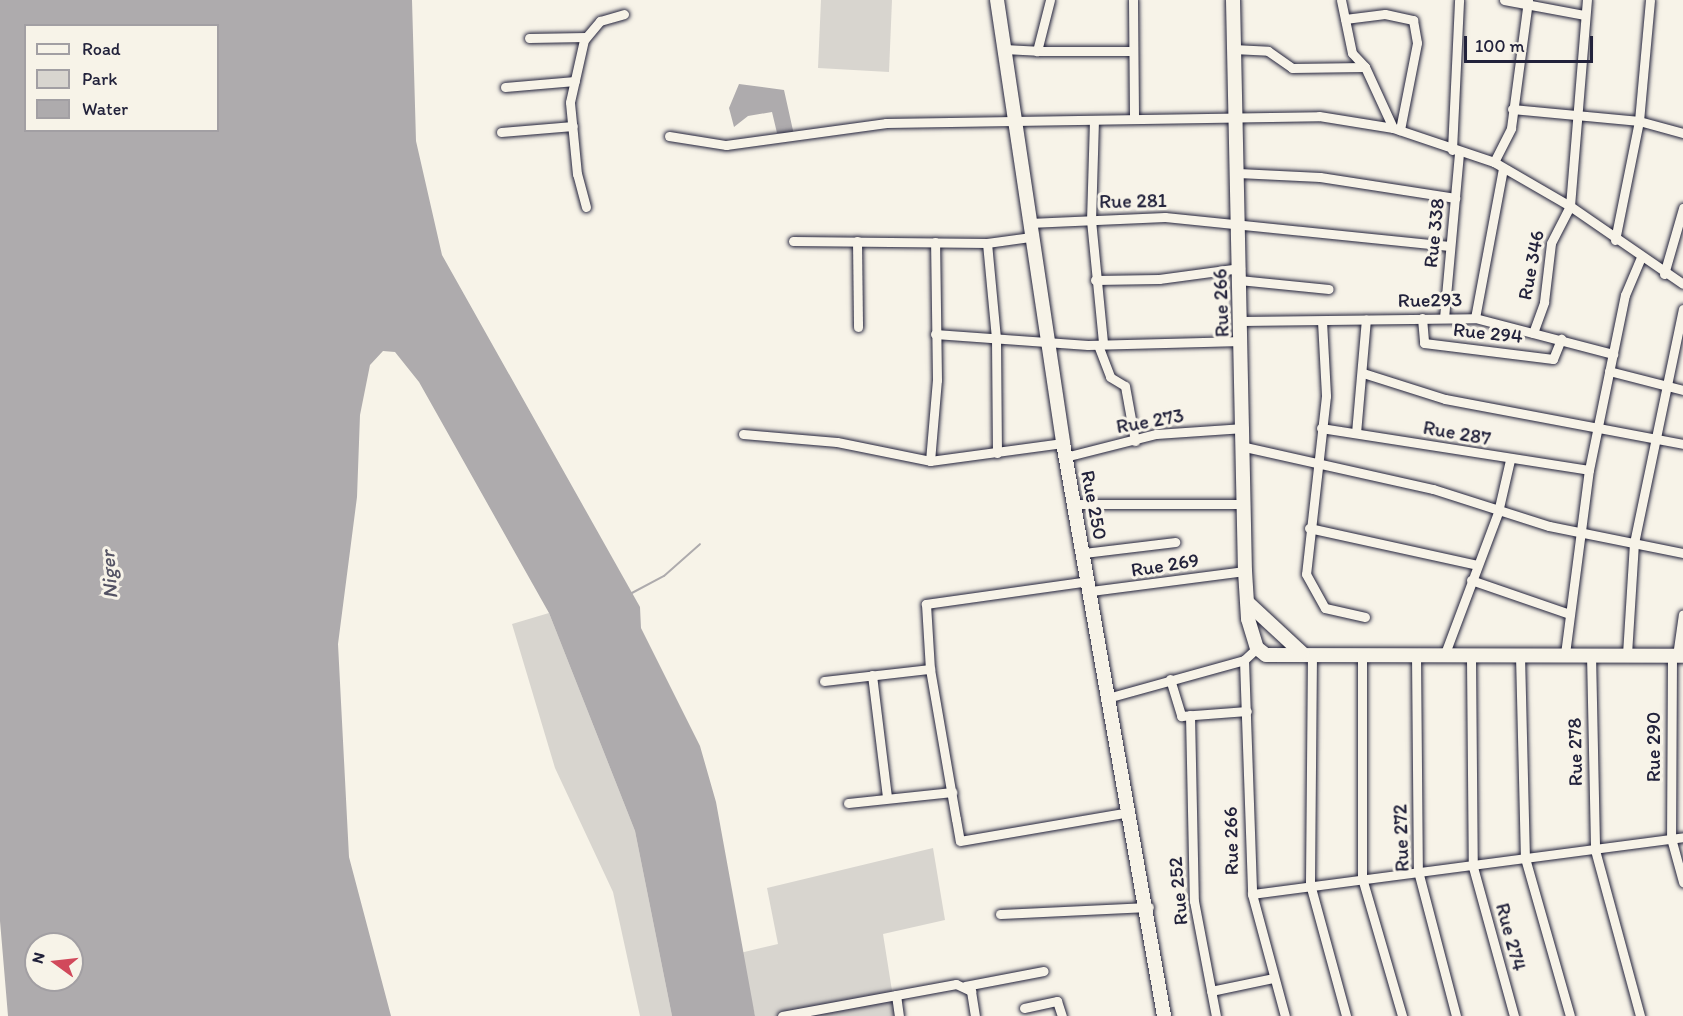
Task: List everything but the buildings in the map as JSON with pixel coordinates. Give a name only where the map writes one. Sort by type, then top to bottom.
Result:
[{"type":"main road","name":"Rue 250","points":[[997,0],[1004,49],[1019,118],[1029,230],[1064,450],[1149,907],[1164,1016]]},
{"type":"main road","name":"Rue 266","points":[[1233,0],[1245,447],[1245,571],[1247,598],[1257,648]]},
{"type":"main road","points":[[1247,598],[1307,653]]},
{"type":"main road","points":[[1257,648],[1266,655],[1416,654],[1471,658],[1565,654],[1677,656]]},
{"type":"street","points":[[1037,51],[1050,0]]},
{"type":"street","points":[[1132,0],[1134,117]]},
{"type":"street","points":[[1341,0],[1352,53],[1365,67],[1396,128]]},
{"type":"street","name":"Rue 338","points":[[1444,318],[1455,198],[1459,0]]},
{"type":"street","points":[[1504,0],[1584,15]]},
{"type":"street","points":[[1570,206],[1575,113],[1587,0]]},
{"type":"street","points":[[1615,240],[1639,121],[1650,0]]},
{"type":"street","points":[[1494,162],[1511,128],[1528,3]]},
{"type":"street","points":[[586,207],[570,110],[575,81],[586,37],[600,21],[624,14]]},
{"type":"street","points":[[1345,19],[1384,14],[1413,20],[1417,43],[1396,128]]},
{"type":"street","points":[[529,38],[586,37]]},
{"type":"street","points":[[1004,49],[1133,51]]},
{"type":"street","points":[[1233,49],[1268,51],[1292,68],[1365,67]]},
{"type":"street","points":[[505,87],[575,81]]},
{"type":"street","points":[[1512,109],[1575,113],[1639,121],[1683,134]]},
{"type":"street","points":[[669,136],[726,145],[886,123],[1019,118],[1094,120],[1134,117],[1318,116],[1396,128],[1455,151],[1494,162],[1570,206],[1640,259],[1683,284]]},
{"type":"street","points":[[1094,120],[1091,220],[1101,344],[1110,377],[1125,386],[1135,441]]},
{"type":"street","points":[[501,132],[573,126]]},
{"type":"street","points":[[1475,318],[1503,169]]},
{"type":"street","points":[[1238,172],[1320,177],[1455,198]]},
{"type":"street","name":"Rue 346","points":[[1533,333],[1544,303],[1551,243],[1570,206]]},
{"type":"street","points":[[1664,274],[1683,208]]},
{"type":"street","name":"Rue 281","points":[[793,241],[987,243],[1029,230],[1091,220],[1165,217],[1238,227],[1450,246]]},
{"type":"street","points":[[857,241],[858,327]]},
{"type":"street","points":[[930,461],[935,334],[935,242]]},
{"type":"street","points":[[987,243],[996,339],[996,453]]},
{"type":"street","points":[[1565,654],[1567,613],[1589,470],[1613,354],[1640,259]]},
{"type":"street","points":[[1095,280],[1240,274],[1329,289]]},
{"type":"street","points":[[1627,654],[1634,543],[1683,309]]},
{"type":"street","name":"Rue 294","points":[[1422,318],[1424,343],[1553,359],[1561,339]]},
{"type":"street","name":"Rue293","points":[[1241,321],[1475,318],[1613,354]]},
{"type":"street","points":[[1356,434],[1366,320]]},
{"type":"street","points":[[1322,321],[1326,396],[1315,460],[1306,574],[1314,596],[1325,608],[1365,617]]},
{"type":"street","points":[[935,334],[1047,343],[1101,344],[1242,340]]},
{"type":"street","points":[[1609,371],[1683,390]]},
{"type":"street","points":[[1363,373],[1445,399],[1683,444]]},
{"type":"street","name":"Rue 273","points":[[744,434],[837,442],[930,461],[996,453],[1064,450],[1135,441],[1175,431],[1244,428]]},
{"type":"street","name":"Rue 287","points":[[1321,428],[1510,460],[1589,470]]},
{"type":"street","points":[[1245,447],[1315,460],[1433,489],[1498,512],[1579,533],[1683,553]]},
{"type":"street","points":[[1444,656],[1470,580],[1498,512],[1510,460]]},
{"type":"street","points":[[1074,504],[1244,504]]},
{"type":"street","points":[[1309,528],[1477,565]]},
{"type":"street","points":[[1084,553],[1176,542]]},
{"type":"street","name":"Rue 269","points":[[930,669],[926,604],[1245,571]]},
{"type":"street","points":[[1470,580],[1567,613]]},
{"type":"street","name":"Rue 290","points":[[1683,614],[1677,656],[1671,838],[1683,882]]},
{"type":"street","points":[[1111,697],[1244,660],[1257,648]]},
{"type":"street","points":[[1307,653],[1310,884],[1346,1016]]},
{"type":"street","points":[[1362,654],[1362,878],[1402,1016]]},
{"type":"street","name":"Rue 272","points":[[1416,654],[1418,872],[1456,1016]]},
{"type":"street","name":"Rue 278","points":[[1591,654],[1595,850],[1640,1016]]},
{"type":"street","points":[[1520,655],[1525,858],[1570,1016]]},
{"type":"street","name":"Rue 274","points":[[1471,658],[1473,867],[1514,1016]]},
{"type":"street","name":"Rue 266","points":[[1244,660],[1252,894],[1285,1016]]},
{"type":"street","points":[[824,681],[930,669],[960,841],[1130,812]]},
{"type":"street","points":[[872,675],[887,798]]},
{"type":"street","points":[[1170,679],[1176,713],[1190,715],[1247,711]]},
{"type":"street","name":"Rue 252","points":[[1190,715],[1189,753],[1194,901],[1216,1016]]},
{"type":"street","points":[[848,803],[952,792]]},
{"type":"street","points":[[1252,894],[1310,884],[1473,867],[1683,837]]},
{"type":"street","points":[[1000,914],[1149,907]]},
{"type":"street","points":[[782,1016],[1044,971]]},
{"type":"street","points":[[1212,992],[1274,978]]},
{"type":"street","points":[[964,986],[971,991],[975,1016]]},
{"type":"street","points":[[896,995],[899,1016]]},
{"type":"street","points":[[1024,1008],[1057,1001],[1062,1016]]},
{"type":"green space","points":[[821,0],[892,0],[889,72],[818,68]]},
{"type":"green space","points":[[549,613],[635,831],[672,1016],[640,1016],[613,892],[555,768],[512,624]]},
{"type":"green space","points":[[933,848],[945,920],[883,934],[896,1016],[755,1016],[740,953],[778,944],[767,888]]},
{"type":"water","name":"Niger","points":[[0,0],[412,0],[416,141],[442,255],[640,607],[641,628],[700,746],[716,802],[755,1016],[672,1016],[635,831],[549,613],[419,382],[395,352],[383,351],[370,365],[360,415],[357,497],[338,644],[349,857],[391,1016],[8,1016],[0,921]]},
{"type":"water","points":[[739,84],[784,90],[794,135],[777,133],[772,112],[748,116],[734,127],[729,108]]},
{"type":"waterway","points":[[630,594],[664,576],[700,544]]}]
